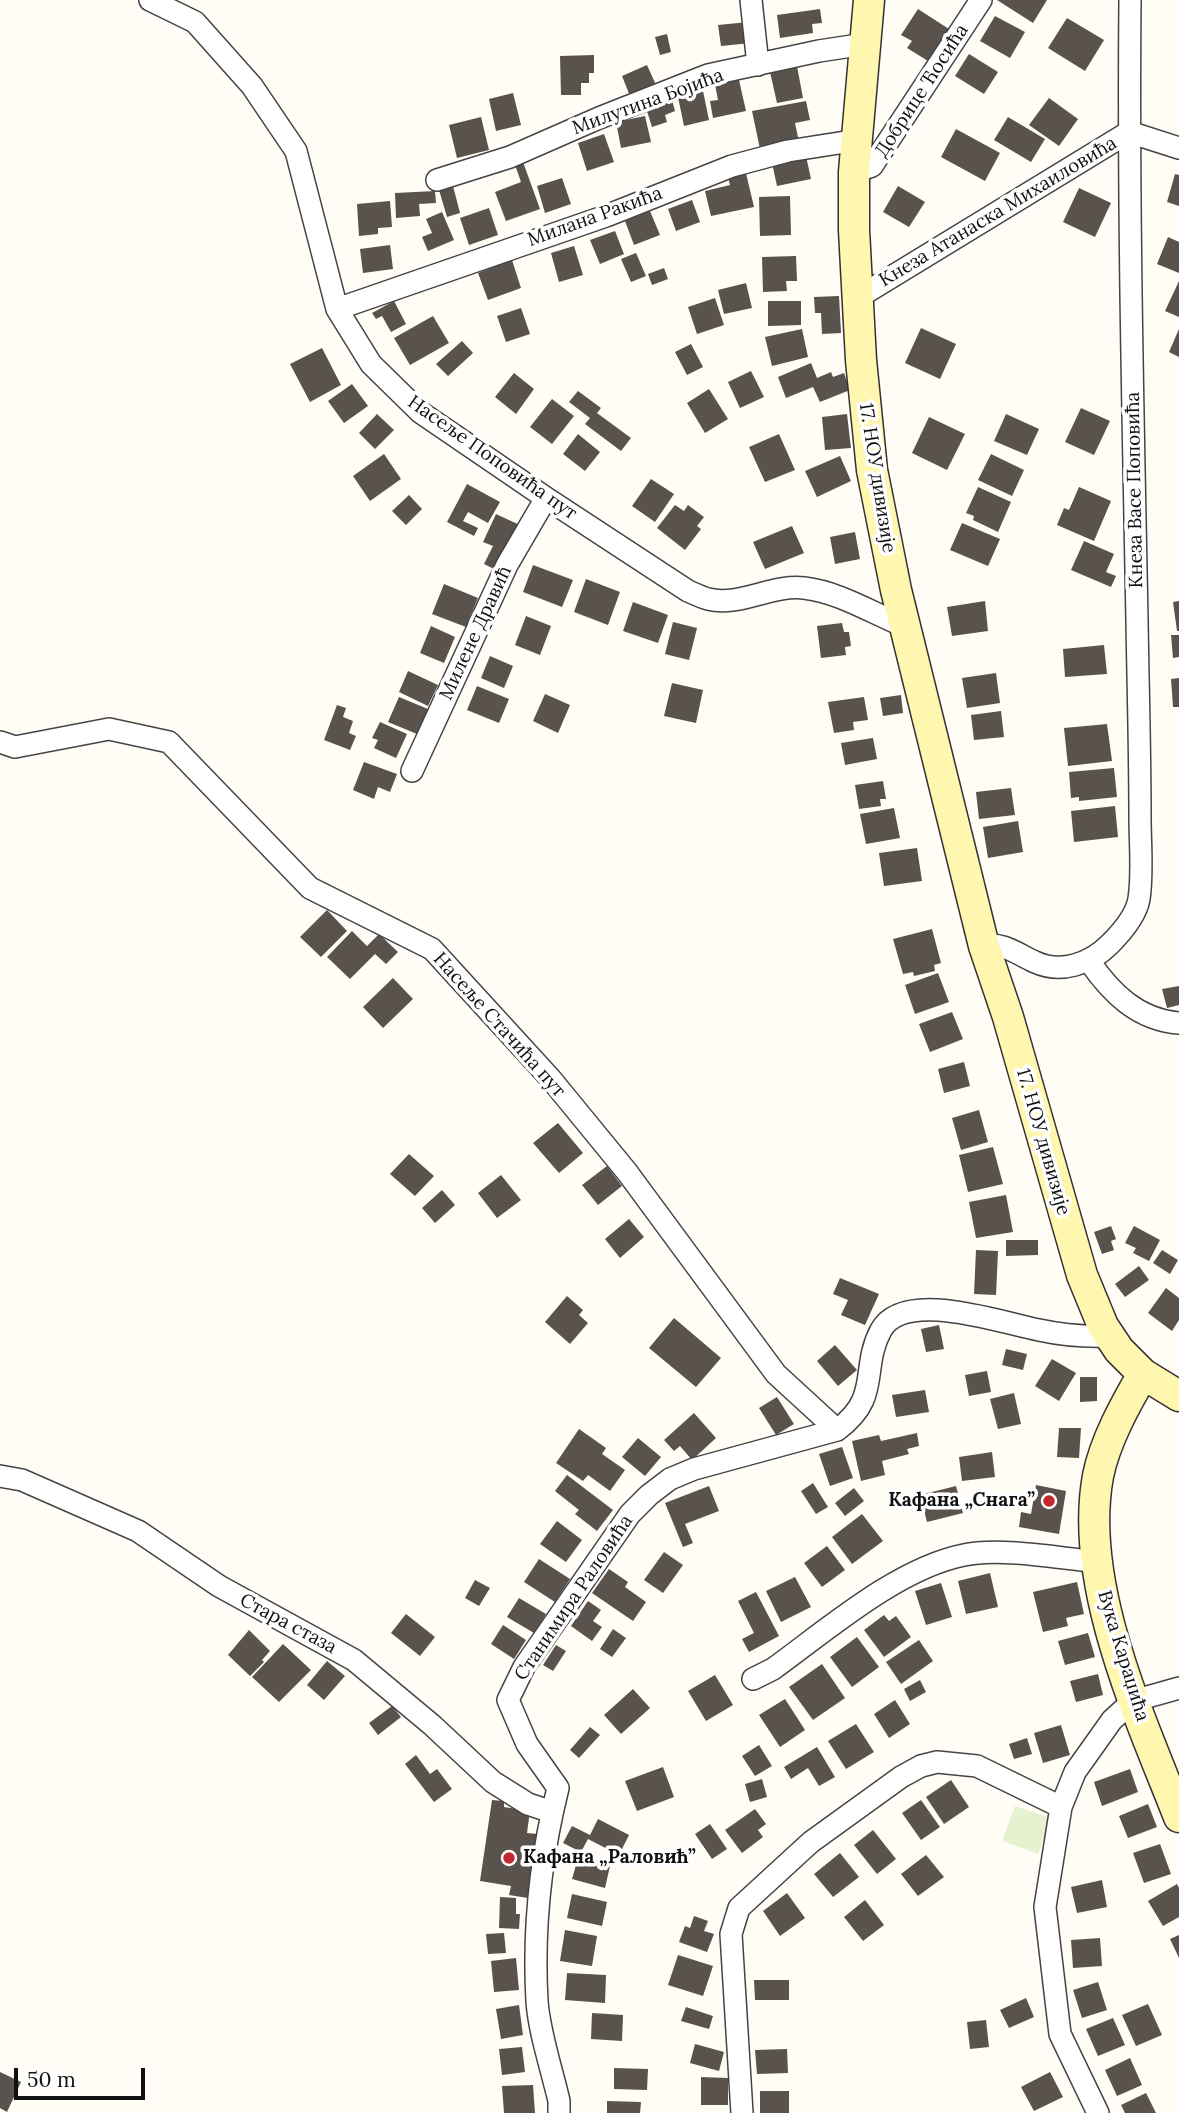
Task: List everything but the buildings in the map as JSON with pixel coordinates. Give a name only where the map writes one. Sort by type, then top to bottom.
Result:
[{"type":"street","name":"Насеље Поповића пут","points":[[150,0],[195,22],[252,86],[296,151],[337,309],[371,364],[420,412],[688,591],[709,599],[736,599],[780,589],[805,588],[831,595],[904,626]]},
{"type":"street","points":[[751,0],[758,65]]},
{"type":"street","name":"17. НОУ дивизије","points":[[869,0],[854,172],[854,230],[861,370],[872,470],[883,535],[984,946],[1008,1017],[1082,1275],[1096,1312],[1109,1336],[1128,1360],[1143,1374],[1179,1396]]},
{"type":"street","name":"Добрице Ћосића","points":[[854,172],[872,166],[981,0]]},
{"type":"street","name":"Кнеза Васе Поповића","points":[[1089,961],[1110,944],[1130,920],[1139,903],[1140,884],[1129,132],[1130,0]]},
{"type":"street","name":"Милутина Бојића","points":[[438,180],[510,157],[599,118],[709,75],[844,46],[865,44]]},
{"type":"street","name":"Кнеза Атанаска Михаиловића","points":[[857,298],[1129,132],[1179,148]]},
{"type":"street","name":"Милана Ракића","points":[[337,309],[606,216],[732,166],[789,151],[858,140]]},
{"type":"street","name":"Милене Дравић","points":[[412,771],[507,565],[546,498]]},
{"type":"street","name":"Насеље Стачића пут","points":[[0,742],[15,747],[109,729],[169,742],[310,887],[432,949],[550,1078],[627,1172],[776,1374],[837,1430]]},
{"type":"street","points":[[984,946],[1004,946],[1035,962],[1055,967],[1089,961],[1105,984],[1129,1005],[1160,1022],[1179,1023]]},
{"type":"street","points":[[837,1430],[858,1412],[866,1393],[882,1327],[909,1310],[933,1309],[1059,1334],[1109,1336]]},
{"type":"street","name":"Вука Караџића","points":[[1143,1374],[1124,1408],[1098,1474],[1097,1562],[1105,1613],[1133,1701],[1179,1817]]},
{"type":"street","name":"Станимира Раловића","points":[[559,2113],[559,2101],[537,2003],[538,1905],[558,1788],[527,1744],[508,1700],[524,1667],[630,1514],[670,1479],[694,1469],[837,1430]]},
{"type":"street","name":"Стара стаза","points":[[0,1476],[22,1480],[138,1531],[219,1586],[354,1660],[432,1725],[493,1782],[528,1804],[552,1811]]},
{"type":"street","points":[[752,1679],[900,1579],[965,1554],[999,1553],[1097,1562]]},
{"type":"street","points":[[1098,2113],[1060,2034],[1045,1907],[1061,1807],[1075,1772],[1112,1720],[1133,1701],[1179,1688]]},
{"type":"street","points":[[742,2113],[731,1934],[739,1908],[811,1842],[901,1777],[921,1766],[937,1762],[977,1766],[1061,1807]]},
{"type":"green space","points":[[1015,1806],[1051,1818],[1038,1854],[1002,1841]]},
{"type":"place","name":"Кафана „Снага”","points":[[1049,1501]]},
{"type":"place","name":"Кафана „Раловић”","points":[[509,1858]]}]
